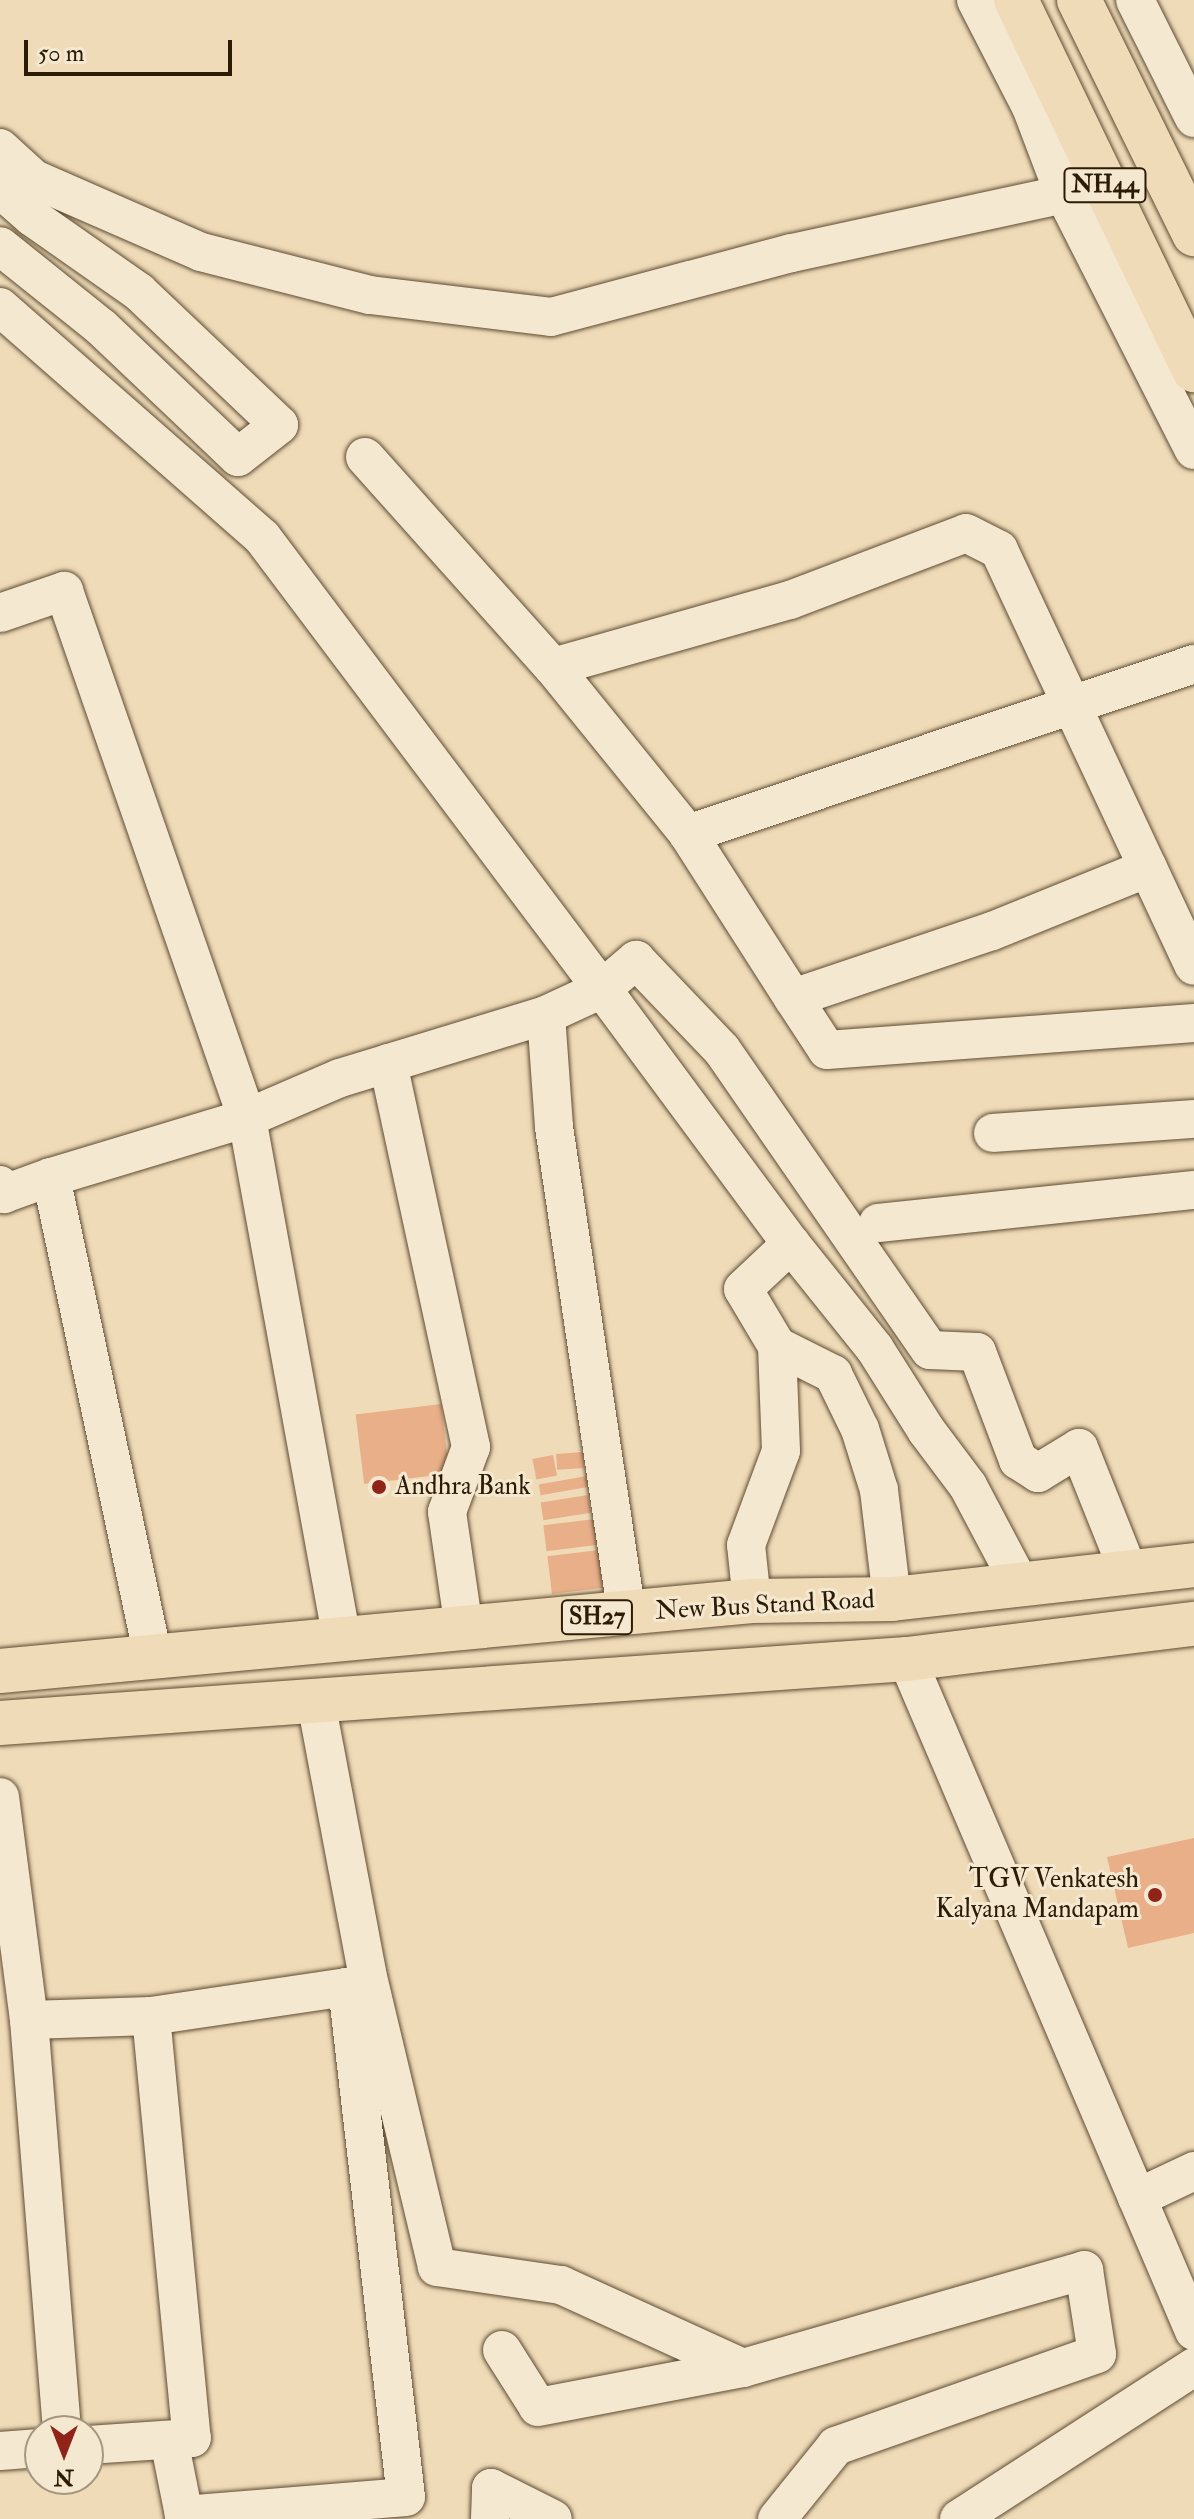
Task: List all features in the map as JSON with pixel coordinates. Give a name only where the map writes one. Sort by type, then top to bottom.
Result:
[{"type":"main road","name":"NH44","points":[[1016,0],[1194,370]]},
{"type":"main road","name":"NH44","points":[[1079,0],[1194,234]]},
{"type":"main road","name":"New Bus Stand Road","points":[[0,1671],[752,1601],[892,1599],[1194,1565]]},
{"type":"main road","points":[[0,1723],[907,1659],[1194,1624]]},
{"type":"street","points":[[976,0],[1031,107],[1064,194],[1194,450]]},
{"type":"street","points":[[1135,0],[1194,118]]},
{"type":"street","points":[[0,148],[34,179],[201,252],[370,295],[551,317],[792,253],[1064,194]]},
{"type":"street","points":[[0,189],[32,217],[139,292],[279,425],[238,457],[101,327],[0,246]]},
{"type":"street","points":[[0,307],[262,537],[791,1244],[875,1349],[926,1430],[968,1486],[1021,1586]]},
{"type":"street","points":[[365,457],[553,667],[688,834],[827,1050],[1194,1023]]},
{"type":"street","points":[[553,667],[790,600],[966,533],[999,550],[1074,704],[1194,966]]},
{"type":"street","points":[[0,613],[64,591],[247,1118],[342,1640]]},
{"type":"street","points":[[688,834],[1194,664]]},
{"type":"street","points":[[793,998],[992,931],[1148,868]]},
{"type":"street","points":[[0,1185],[4,1194],[247,1118],[340,1078],[546,1015],[602,989],[636,960],[722,1050],[930,1350],[977,1352],[1018,1460],[1038,1473],[1079,1448],[1129,1573]]},
{"type":"street","points":[[546,1015],[554,1127],[627,1614]]},
{"type":"street","points":[[388,1063],[471,1447],[447,1512],[464,1628]]},
{"type":"street","points":[[993,1133],[1194,1119]]},
{"type":"street","points":[[51,1177],[153,1658]]},
{"type":"street","points":[[878,1223],[1194,1190]]},
{"type":"street","points":[[752,1601],[746,1545],[781,1451],[777,1346],[743,1289],[791,1244]]},
{"type":"street","points":[[777,1346],[833,1374],[860,1429],[879,1490],[892,1599]]},
{"type":"street","points":[[907,1659],[1194,2331]]},
{"type":"street","points":[[316,1702],[367,1973],[437,2267],[561,2285],[743,2368]]},
{"type":"street","points":[[0,1797],[29,2020],[61,2415]]},
{"type":"street","points":[[29,2020],[151,2016],[347,1987],[406,2497],[184,2515],[169,2440]]},
{"type":"street","points":[[104,2444],[192,2438],[151,2016]]},
{"type":"street","points":[[1137,2198],[1194,2171]]},
{"type":"street","points":[[502,2350],[538,2407],[743,2368],[1084,2270],[1097,2354],[836,2446],[777,2519]]},
{"type":"street","points":[[959,2519],[1194,2367]]},
{"type":"street","points":[[0,2451],[24,2449]]},
{"type":"street","points":[[490,2519],[491,2488],[553,2519]]},
{"type":"building","points":[[441,1404],[450,1473],[364,1484],[356,1414]]},
{"type":"building","points":[[583,1452],[584,1468],[557,1470],[556,1454]]},
{"type":"building","points":[[553,1455],[557,1476],[536,1480],[532,1459]]},
{"type":"building","points":[[587,1476],[589,1487],[541,1495],[539,1485]]},
{"type":"building","points":[[588,1495],[591,1513],[543,1520],[541,1503]]},
{"type":"building","points":[[595,1519],[598,1545],[547,1551],[543,1525]]},
{"type":"building","points":[[599,1550],[604,1588],[552,1594],[547,1556]]},
{"type":"building","name":"TGV Venkatesh Kalyana Mandapam","points":[[1194,1838],[1194,1933],[1128,1948],[1107,1857]]},
{"type":"place","name":"Andhra Bank","points":[[379,1487]]},
{"type":"place","name":"TGV Venkatesh Kalyana Mandapam","points":[[1155,1895]]}]
